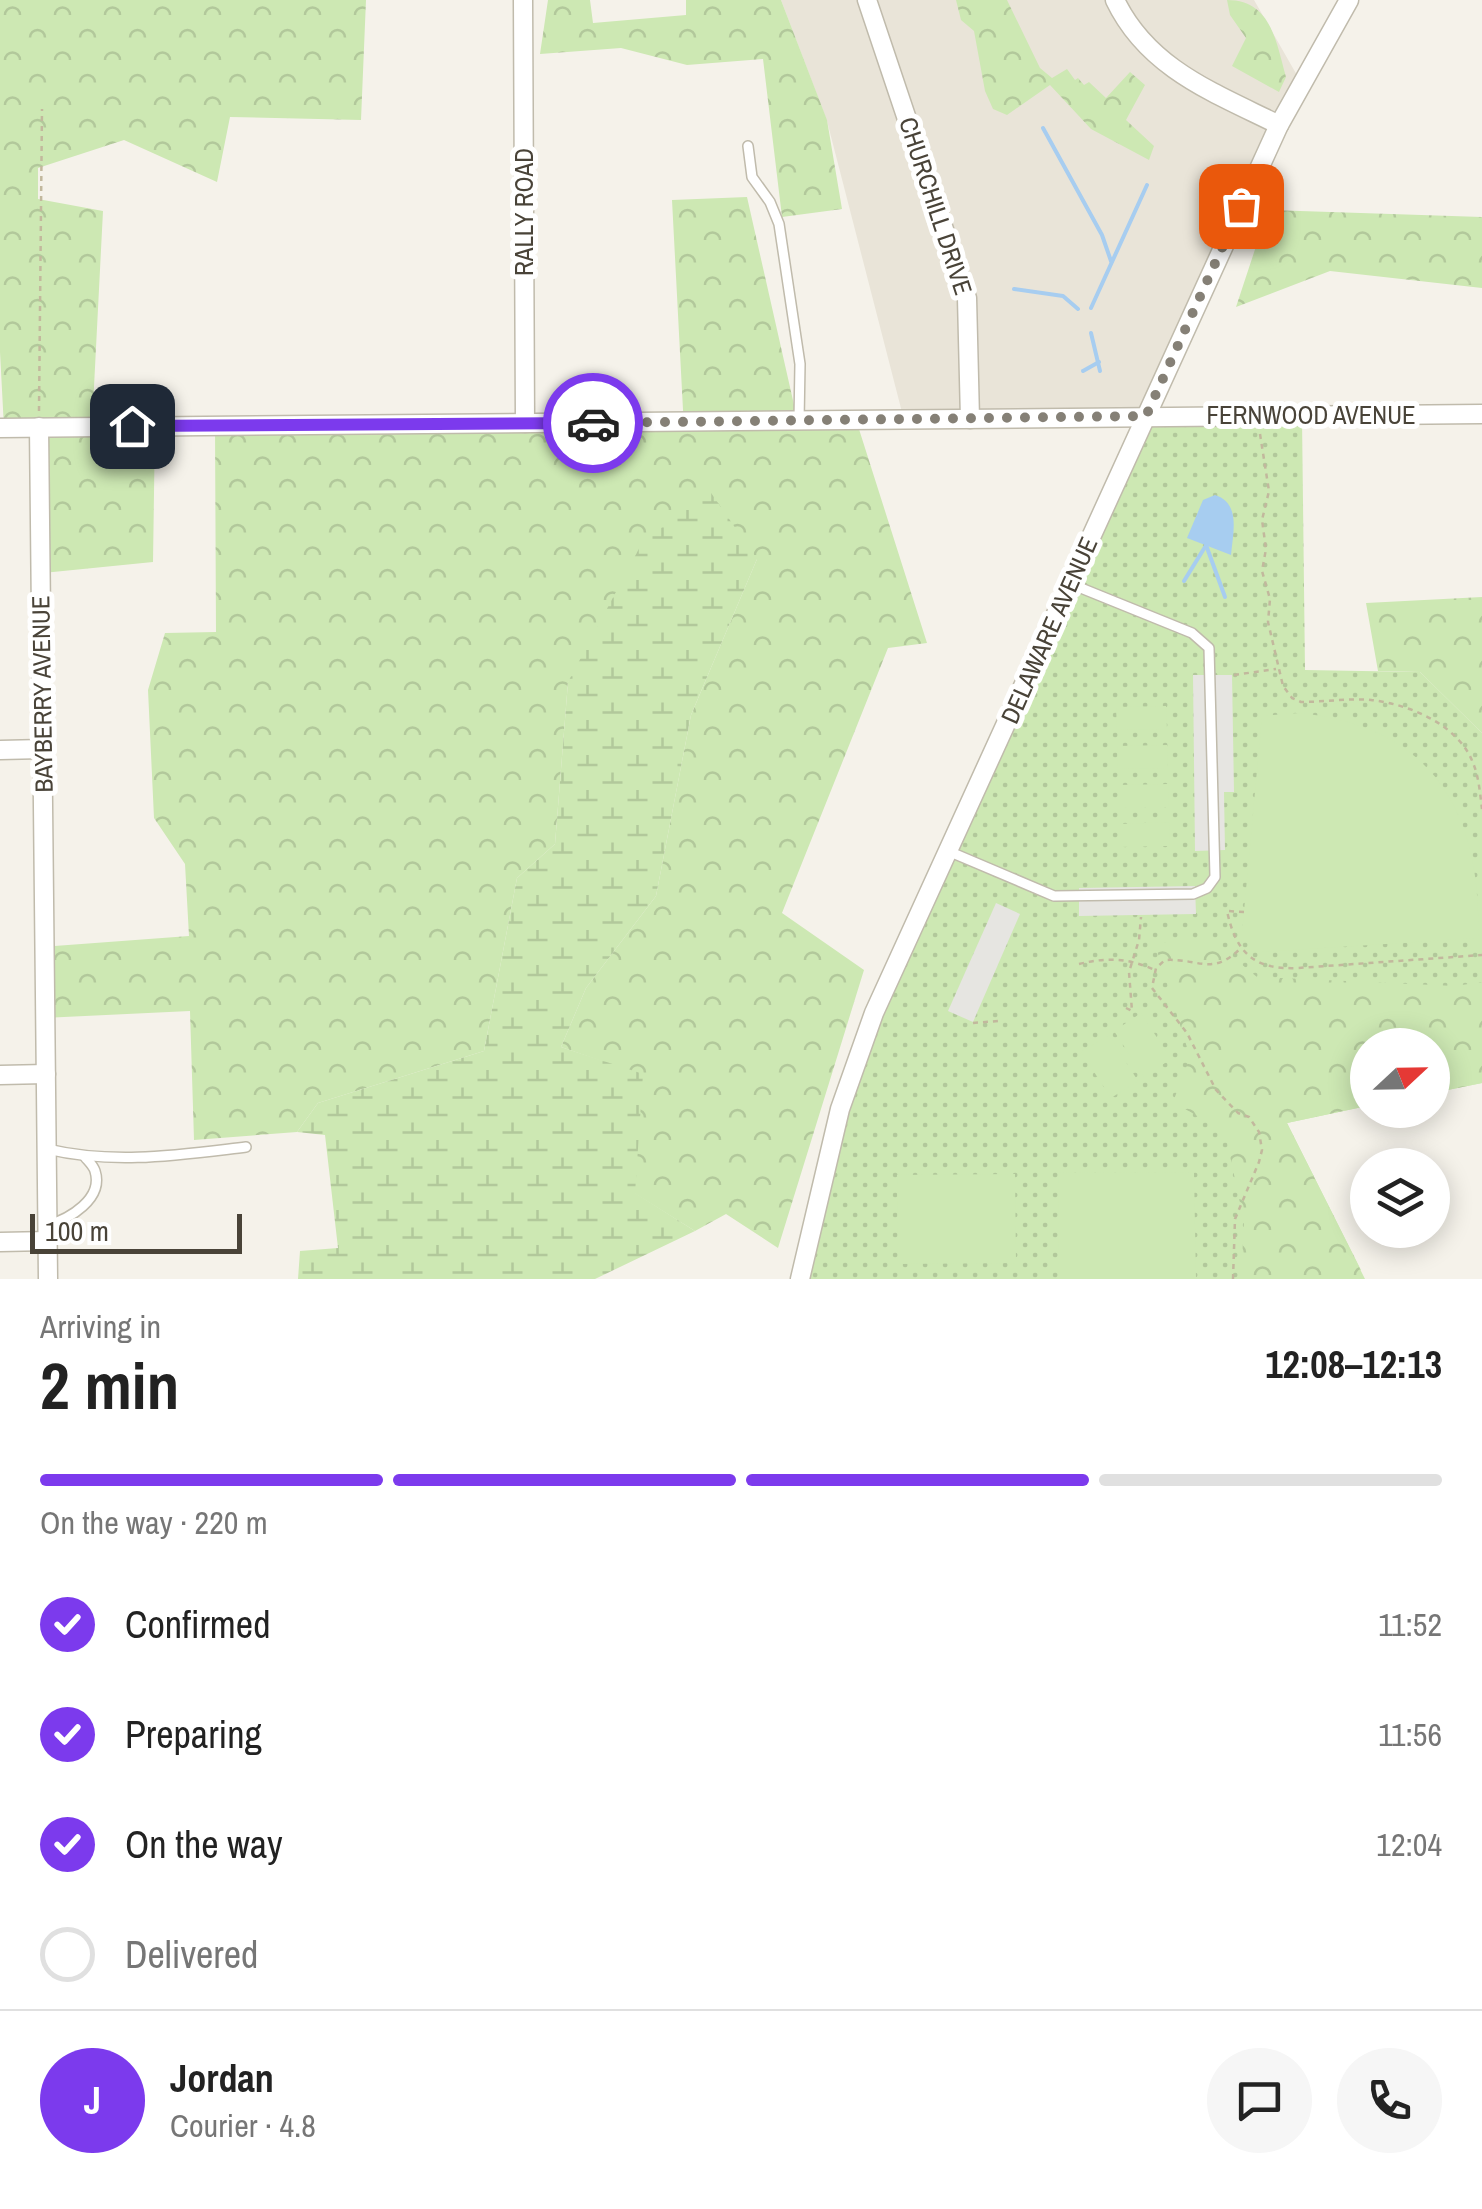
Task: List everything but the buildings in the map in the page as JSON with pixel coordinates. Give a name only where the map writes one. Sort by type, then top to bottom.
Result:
[{"type":"street","name":"RALLY ROAD","points":[[523,0],[525,423]]},
{"type":"street","name":"CHURCHILL DRIVE","points":[[867,0],[967,298],[970,418]]},
{"type":"street","points":[[1115,0],[1141,42],[1166,66],[1279,125]]},
{"type":"street","name":"DELAWARE AVENUE","points":[[800,1279],[847,1085],[874,1013],[1279,125],[1349,0]]},
{"type":"street","name":"FERNWOOD AVENUE","points":[[0,428],[1482,414]]},
{"type":"street","name":"BAYBERRY AVENUE","points":[[39,427],[48,1279]]},
{"type":"street","points":[[0,750],[43,750]]},
{"type":"street","points":[[0,1075],[46,1074]]},
{"type":"street","points":[[0,1242],[48,1233]]},
{"type":"lane","points":[[748,146],[752,177],[770,202],[779,224],[800,364],[799,420]]},
{"type":"lane","points":[[948,851],[1043,894],[1066,897],[1193,894],[1207,888],[1215,877],[1209,648],[1192,633],[1071,584]]},
{"type":"lane","points":[[46,1150],[108,1160],[162,1159],[246,1146]]},
{"type":"lane","points":[[48,1233],[84,1206],[95,1185],[95,1171],[85,1156]]},
{"type":"path","points":[[39,427],[42,110]]},
{"type":"path","points":[[1257,418],[1269,491],[1262,520],[1266,549],[1262,570],[1270,599],[1268,622],[1286,691],[1299,701],[1380,702],[1408,709],[1440,724],[1470,755],[1482,809]]},
{"type":"path","points":[[1234,675],[1278,669]]},
{"type":"path","points":[[1244,912],[1227,911],[1241,948],[1258,962],[1279,969],[1482,955]]},
{"type":"path","points":[[1126,1008],[1132,1011],[1129,972],[1141,917]]},
{"type":"path","points":[[1233,1279],[1235,1219],[1262,1150],[1259,1132],[1249,1117],[1238,1113],[1212,1083],[1187,1032],[1152,990],[1155,970],[1165,960],[1219,965],[1241,948]]},
{"type":"path","points":[[1079,964],[1108,958],[1132,960],[1155,970]]},
{"type":"path","points":[[973,1023],[998,1022]]},
{"type":"shaded area","points":[[781,0],[1254,0],[1302,84],[1146,416],[904,420],[827,121]]},
{"type":"shaded area","points":[[1193,675],[1232,675],[1234,792],[1224,792],[1225,850],[1195,851]]},
{"type":"shaded area","points":[[1195,886],[1196,914],[1079,916],[1079,888]]},
{"type":"shaded area","points":[[996,903],[1020,914],[973,1022],[948,1011]]},
{"type":"green space","points":[[0,0],[366,0],[361,120],[230,117],[217,182],[124,140],[38,168],[38,199],[103,211],[92,426],[155,426],[153,562],[43,573],[37,427],[4,428],[0,352]]},
{"type":"green space","points":[[548,0],[590,0],[593,23],[686,15],[686,0],[781,0],[827,120],[842,209],[782,217],[763,59],[687,65],[621,48],[540,54]]},
{"type":"green space","points":[[956,0],[1007,0],[1040,68],[1052,78],[1067,69],[1075,80],[1078,78],[1084,85],[1089,82],[1106,98],[1130,72],[1145,85],[1126,120],[1154,146],[1149,160],[1091,129],[1050,85],[1007,115],[993,109],[985,91],[974,31],[961,20]]},
{"type":"green space","points":[[1227,0],[1253,7],[1269,25],[1286,77],[1279,92],[1232,66],[1246,38],[1230,15]]},
{"type":"green space","points":[[747,197],[799,427],[858,426],[927,643],[888,648],[782,913],[864,970],[778,1248],[726,1214],[695,1231],[634,1193],[642,1075],[561,1047],[586,988],[656,896],[691,715],[757,559],[568,682],[555,844],[517,878],[484,1051],[318,1103],[297,1132],[194,1140],[190,1011],[43,1018],[41,947],[189,936],[185,864],[154,818],[148,690],[165,633],[216,632],[215,427],[684,429],[672,200]]},
{"type":"green space","points":[[1268,210],[1482,217],[1482,288],[1330,271],[1236,307]]},
{"type":"green space","points":[[1146,416],[1302,418],[1305,670],[1420,672],[1482,733],[1482,1083],[1450,1090],[1450,1028],[1350,1028],[1350,1110],[1287,1123],[1361,1270],[1330,1279],[802,1279],[840,1109]]},
{"type":"green space","points":[[709,490],[757,559],[691,715],[656,896],[586,988],[561,1047],[643,1074],[635,1193],[695,1231],[595,1279],[298,1279],[300,1251],[338,1248],[325,1135],[297,1132],[318,1103],[484,1051],[517,878],[555,844],[568,682],[642,543]]},
{"type":"green space","points":[[1482,597],[1482,733],[1420,672],[1378,671],[1366,603]]},
{"type":"green space","points":[[1166,706],[1167,729],[1117,730],[1116,707]]},
{"type":"green space","points":[[1299,713],[1344,721],[1382,735],[1414,756],[1439,782],[1457,813],[1470,850],[1477,892],[1478,938],[1261,952],[1242,933],[1262,716]]},
{"type":"green space","points":[[1167,745],[1168,768],[1118,769],[1117,746]]},
{"type":"green space","points":[[1168,784],[1169,807],[1118,808],[1118,785]]},
{"type":"green space","points":[[1169,822],[1170,846],[1119,847],[1119,824]]},
{"type":"green space","points":[[1207,936],[1257,977],[1455,986],[1482,982],[1482,1083],[1450,1090],[1450,1028],[1350,1028],[1350,1110],[1287,1123],[1365,1279],[1241,1279],[1244,1222],[1225,1132],[1173,1102],[1190,1057],[1155,944]]},
{"type":"green space","points":[[1141,1013],[1171,1059],[1144,1077],[1114,1031]]},
{"type":"green space","points":[[1109,1035],[1138,1081],[1111,1098],[1081,1052]]},
{"type":"green space","points":[[1194,1172],[1196,1279],[1059,1279],[1058,1173]]},
{"type":"green space","points":[[1015,1174],[1016,1263],[898,1264],[897,1175]]},
{"type":"water","points":[[1215,495],[1232,512],[1231,555],[1187,538],[1203,500]]},
{"type":"waterway","points":[[1043,128],[1102,235],[1111,261]]},
{"type":"waterway","points":[[1091,308],[1147,185]]},
{"type":"waterway","points":[[1014,289],[1063,296],[1078,309]]},
{"type":"waterway","points":[[1091,333],[1100,371]]},
{"type":"waterway","points":[[1083,371],[1099,362]]},
{"type":"waterway","points":[[1206,545],[1225,597]]},
{"type":"waterway","points":[[1184,581],[1205,547]]},
{"type":"way so far","points":[[593,423],[1146,416],[1241,206]]},
{"type":"route","points":[[132,426],[593,423]]}]
